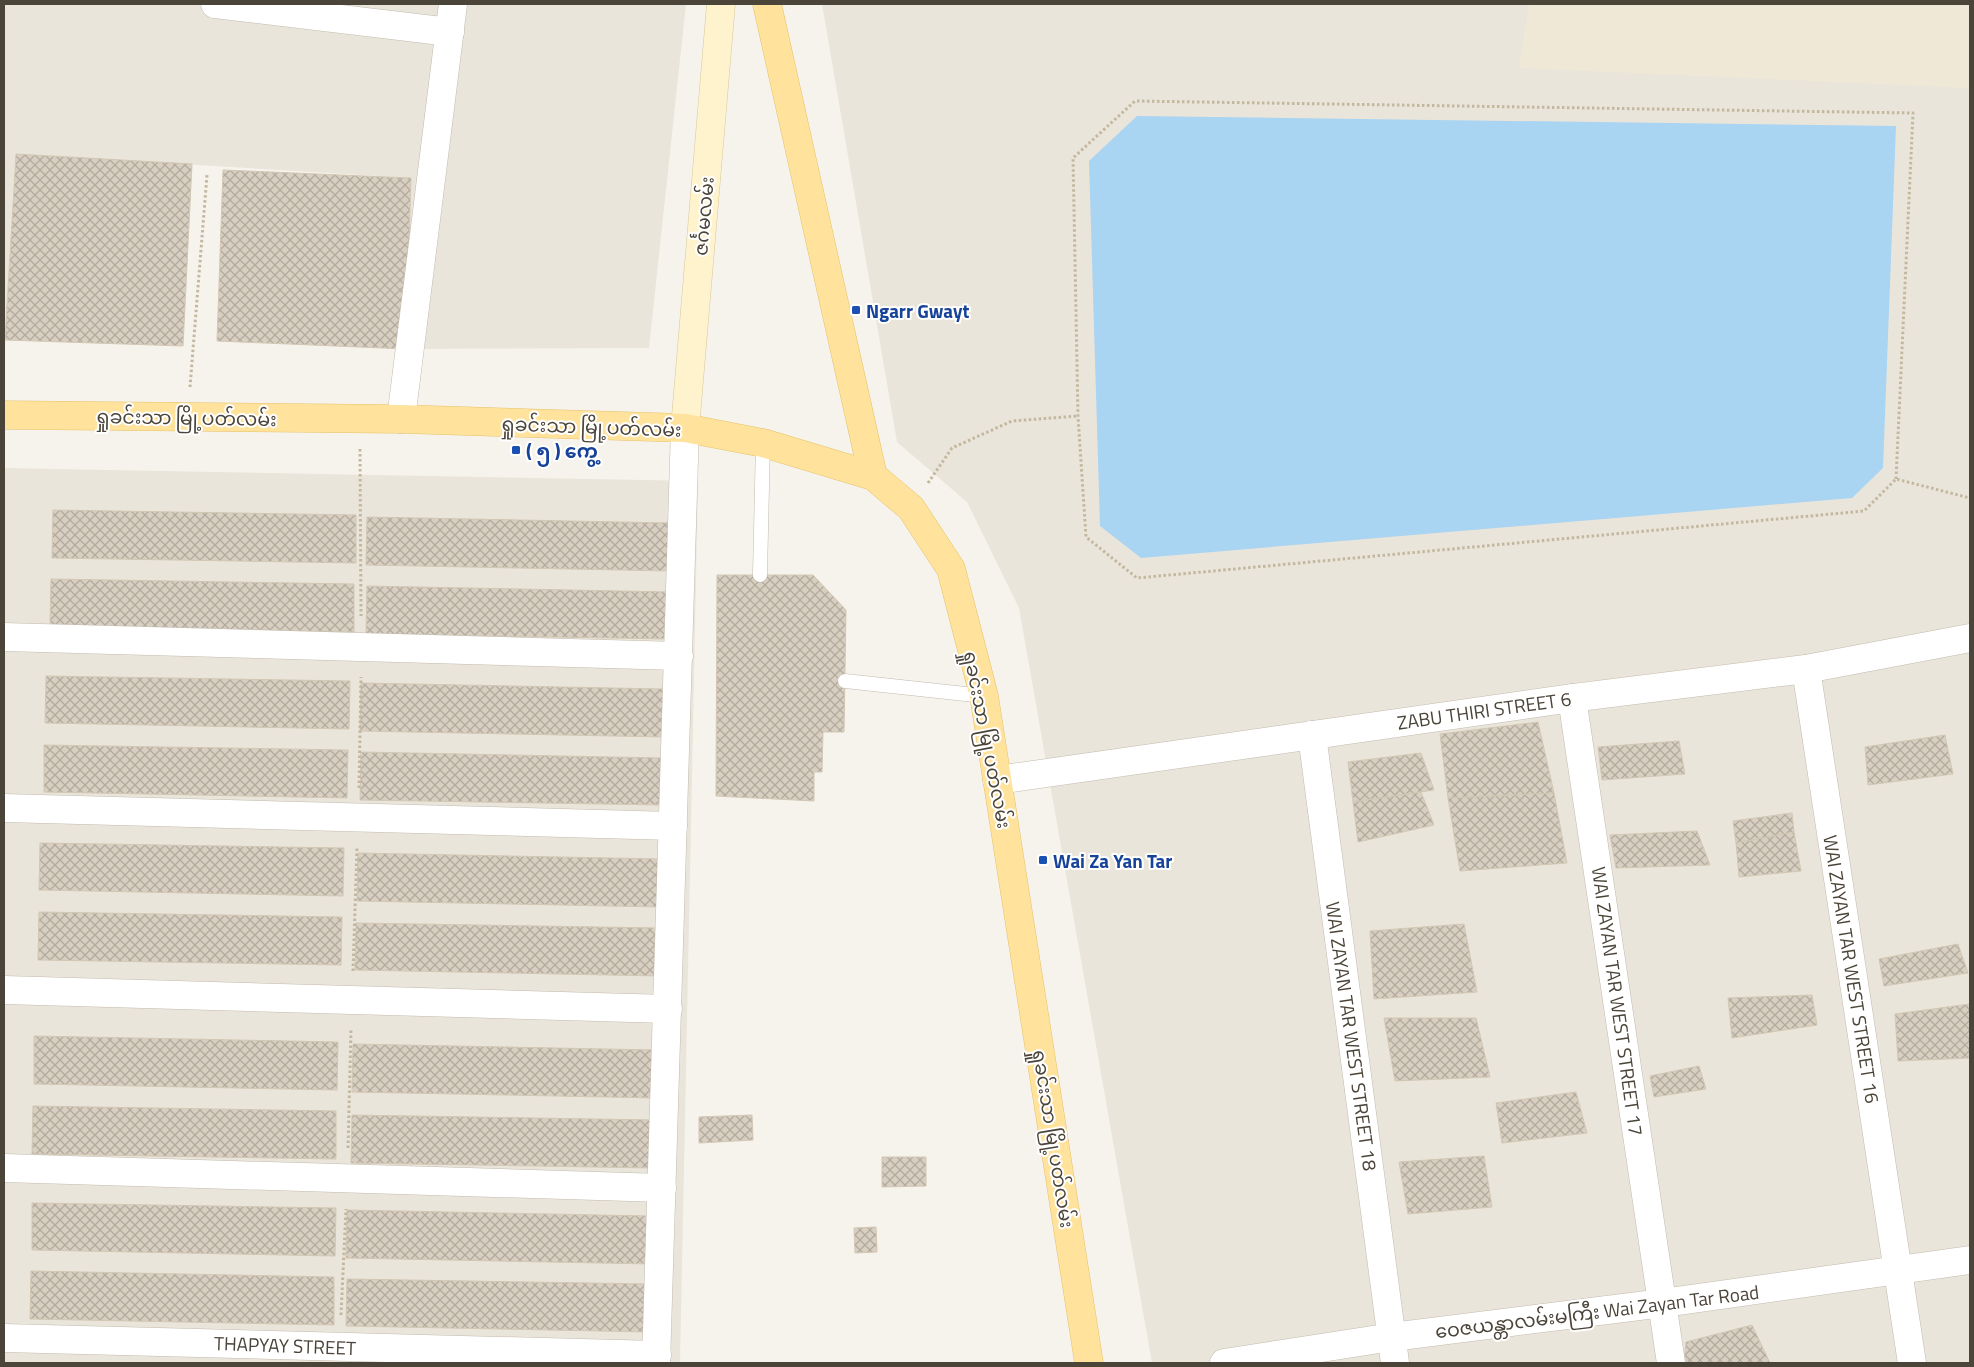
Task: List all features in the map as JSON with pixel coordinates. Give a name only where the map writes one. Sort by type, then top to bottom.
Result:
[{"type":"main road","points":[[767,4],[873,476]]},
{"type":"main road","name":"ရှုခင်းသာ မြို့ပတ်လမ်း","points":[[4,415],[401,419],[685,428],[763,442],[873,476],[911,508],[951,569],[984,696],[1089,1363]]},
{"type":"street","points":[[215,4],[450,32]]},
{"type":"street","points":[[401,419],[453,4]]},
{"type":"street","name":"ဇင်္ဂမလမ်း","points":[[685,428],[721,4]]},
{"type":"street","points":[[657,1359],[685,428]]},
{"type":"street","points":[[4,637],[678,656]]},
{"type":"street","name":"ZABU THIRI STREET 6","points":[[997,780],[1572,698],[1806,669],[1970,638]]},
{"type":"street","name":"WAI ZAYAN TAR WEST STREET 16","points":[[1806,669],[1912,1363]]},
{"type":"street","name":"WAI ZAYAN TAR WEST STREET 17","points":[[1572,698],[1671,1363]]},
{"type":"street","name":"WAI ZAYAN TAR WEST STREET 18","points":[[1312,735],[1395,1363]]},
{"type":"street","points":[[4,808],[673,826]]},
{"type":"street","points":[[4,990],[668,1009]]},
{"type":"street","points":[[4,1168],[662,1188]]},
{"type":"street","name":"ဝေဇယန္တာလမ်းမကြီး Wai Zayan Tar Road","points":[[1224,1363],[1392,1337],[1663,1304],[1970,1260]]},
{"type":"street","name":"THAPYAY STREET","points":[[4,1338],[340,1347],[657,1359]]},
{"type":"lane","points":[[760,575],[763,442]]},
{"type":"lane","points":[[845,681],[984,696]]},
{"type":"path","points":[[1135,101],[1912,114],[1896,479],[1864,511],[1137,578],[1086,537],[1078,416],[1073,158],[1135,101]]},
{"type":"path","points":[[188,417],[207,176]]},
{"type":"path","points":[[911,508],[952,448],[1012,421],[1078,416]]},
{"type":"path","points":[[340,1347],[358,818],[361,647],[360,419]]},
{"type":"path","points":[[1896,479],[1970,498]]},
{"type":"shaded area","points":[[4,4],[686,4],[649,348],[406,349],[411,178],[16,154],[4,340]]},
{"type":"shaded area","points":[[822,4],[1970,4],[1970,1363],[1152,1363],[1019,608],[967,502],[897,442]]},
{"type":"shaded area","points":[[1529,4],[1970,4],[1970,88],[1519,68]]},
{"type":"shaded area","points":[[4,468],[698,481],[680,1363],[4,1363]]},
{"type":"water","points":[[1137,116],[1896,126],[1883,468],[1852,498],[1141,558],[1100,526],[1089,161]]},
{"type":"building","points":[[16,154],[192,164],[183,346],[5,340]]},
{"type":"building","points":[[223,170],[411,178],[406,349],[217,341]]},
{"type":"building","points":[[53,510],[356,515],[356,563],[52,558]]},
{"type":"building","points":[[367,517],[671,523],[670,571],[366,565]]},
{"type":"building","points":[[717,575],[813,575],[846,610],[844,732],[823,732],[822,772],[814,772],[814,801],[716,796]]},
{"type":"building","points":[[51,579],[354,584],[354,632],[50,626]]},
{"type":"building","points":[[367,586],[671,592],[670,639],[366,634]]},
{"type":"building","points":[[46,676],[350,681],[349,729],[45,723]]},
{"type":"building","points":[[361,683],[664,689],[664,737],[360,731]]},
{"type":"building","points":[[1538,722],[1554,793],[1448,798],[1440,734]]},
{"type":"building","points":[[1945,735],[1953,774],[1868,785],[1865,747]]},
{"type":"building","points":[[1679,741],[1685,774],[1602,780],[1598,747]]},
{"type":"building","points":[[44,745],[348,750],[347,798],[44,792]]},
{"type":"building","points":[[361,752],[664,758],[663,805],[360,800]]},
{"type":"building","points":[[1421,753],[1434,790],[1353,802],[1348,762]]},
{"type":"building","points":[[1421,792],[1434,825],[1358,842],[1353,802]]},
{"type":"building","points":[[1554,793],[1567,863],[1460,871],[1448,798]]},
{"type":"building","points":[[1792,813],[1794,832],[1736,843],[1733,821]]},
{"type":"building","points":[[1697,831],[1710,865],[1616,868],[1610,835]]},
{"type":"building","points":[[1794,832],[1801,871],[1739,877],[1736,843]]},
{"type":"building","points":[[40,843],[344,848],[343,896],[39,890]]},
{"type":"building","points":[[358,853],[662,859],[661,907],[357,901]]},
{"type":"building","points":[[39,912],[342,917],[341,965],[38,960]]},
{"type":"building","points":[[356,923],[659,928],[658,976],[355,970]]},
{"type":"building","points":[[1464,924],[1477,992],[1374,999],[1370,931]]},
{"type":"building","points":[[1958,944],[1968,973],[1884,986],[1879,959]]},
{"type":"building","points":[[1812,995],[1817,1025],[1732,1038],[1728,998]]},
{"type":"building","points":[[1970,1004],[1970,1058],[1898,1061],[1895,1014]]},
{"type":"building","points":[[1384,1018],[1476,1018],[1490,1077],[1395,1081]]},
{"type":"building","points":[[34,1036],[338,1042],[337,1090],[34,1084]]},
{"type":"building","points":[[353,1044],[656,1050],[656,1098],[352,1092]]},
{"type":"building","points":[[1699,1066],[1706,1089],[1654,1097],[1650,1076]]},
{"type":"building","points":[[1576,1092],[1587,1133],[1502,1143],[1496,1103]]},
{"type":"building","points":[[33,1106],[336,1111],[336,1159],[32,1154]]},
{"type":"building","points":[[352,1115],[655,1120],[654,1168],[351,1163]]},
{"type":"building","points":[[752,1115],[753,1140],[699,1143],[699,1117]]},
{"type":"building","points":[[1484,1156],[1492,1207],[1408,1214],[1399,1162]]},
{"type":"building","points":[[882,1157],[926,1157],[926,1186],[882,1187]]},
{"type":"building","points":[[32,1203],[336,1208],[335,1256],[32,1250]]},
{"type":"building","points":[[347,1210],[650,1216],[650,1264],[346,1258]]},
{"type":"building","points":[[876,1227],[877,1252],[855,1253],[854,1228]]},
{"type":"building","points":[[31,1271],[334,1277],[334,1325],[30,1319]]},
{"type":"building","points":[[347,1279],[650,1284],[650,1332],[346,1326]]},
{"type":"building","points":[[1752,1325],[1770,1363],[1684,1363],[1686,1342]]},
{"type":"place","name":"Ngarr Gwayt","points":[[856,310]]},
{"type":"place","name":"( ၅ ) ကွေ့","points":[[516,450]]},
{"type":"place","name":"Wai Za Yan Tar","points":[[1043,860]]}]
